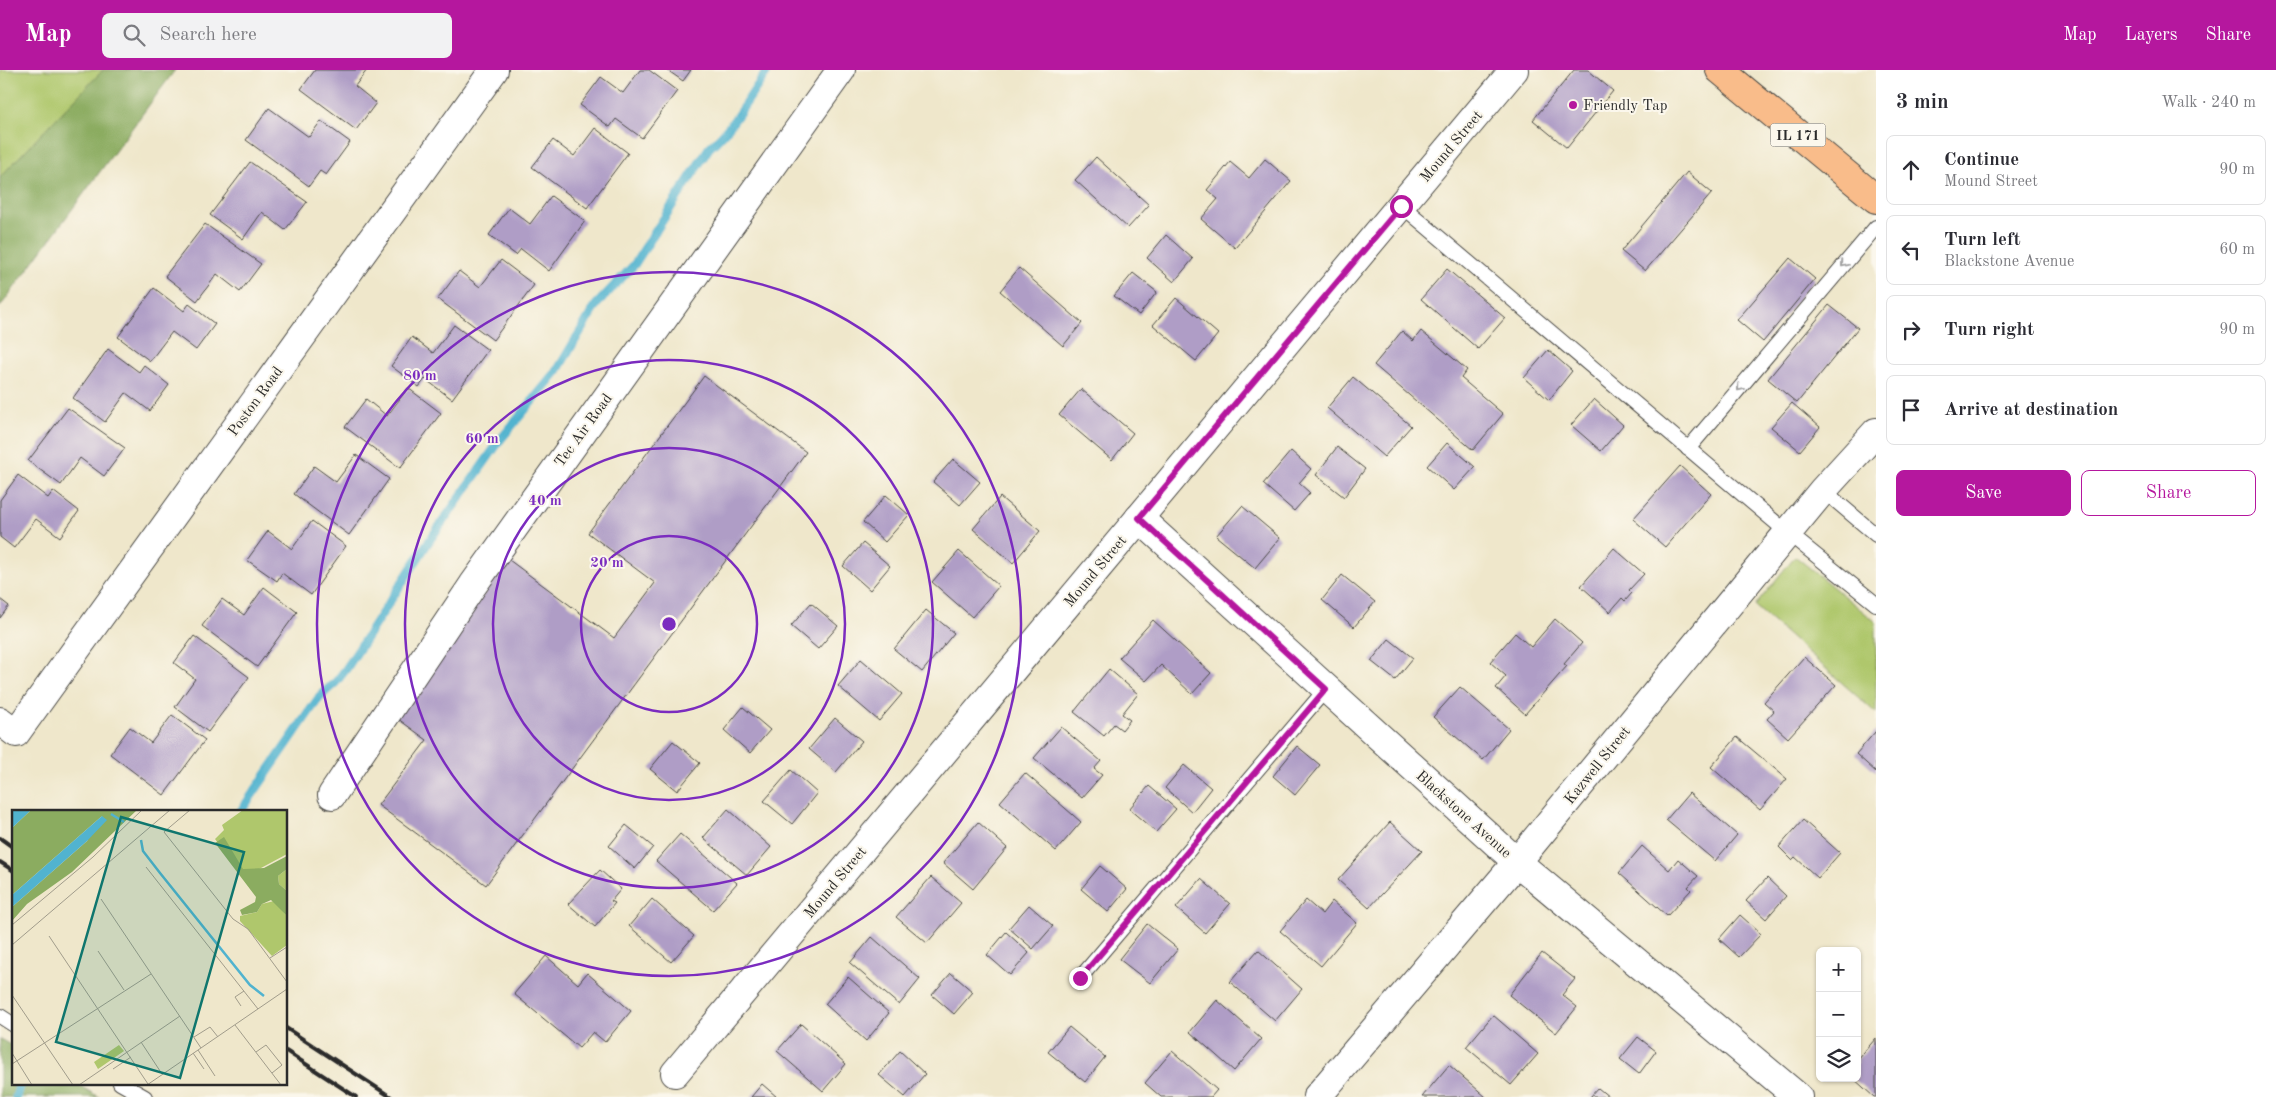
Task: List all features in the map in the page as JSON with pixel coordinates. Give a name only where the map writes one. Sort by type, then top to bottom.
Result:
[{"type":"main road","name":"IL 171","points":[[1720,70],[1874,194]]},
{"type":"street","name":"Poston Road","points":[[8,727],[494,70]]},
{"type":"street","name":"Tec Air Road","points":[[332,795],[473,585],[841,70]]},
{"type":"street","name":"Mound Street","points":[[675,1073],[1514,70]]},
{"type":"street","name":"Kazwell Street","points":[[1317,1097],[1517,862],[1823,490],[1876,432]]},
{"type":"street","name":"Blackstone Avenue","points":[[1139,518],[1517,862],[1798,1097]]},
{"type":"lane","points":[[1401,206],[1788,533],[1876,604]]},
{"type":"lane","points":[[1688,449],[1876,227]]},
{"type":"lane","points":[[1823,490],[1876,535]]},
{"type":"lane","points":[[1080,978],[1326,689]]},
{"type":"lane","points":[[0,1016],[12,1024]]},
{"type":"lane","points":[[122,1084],[145,1097]]},
{"type":"green space","points":[[0,70],[152,70],[0,281]]},
{"type":"green space","points":[[103,70],[175,70],[0,307],[0,177]]},
{"type":"green space","points":[[1795,556],[1876,622],[1876,713],[1755,606]]},
{"type":"green space","points":[[0,1039],[12,1046],[12,1084],[77,1084],[99,1097],[0,1097]]},
{"type":"building","points":[[315,70],[367,70],[355,86],[376,103],[356,130],[301,89]]},
{"type":"building","points":[[640,70],[649,70],[677,91],[642,138],[616,119],[610,127],[580,105],[601,77],[623,93]]},
{"type":"building","points":[[667,70],[691,70],[683,81]]},
{"type":"building","name":"Friendly Tap","points":[[1574,70],[1588,70],[1613,91],[1567,148],[1533,120]]},
{"type":"building","points":[[269,108],[309,137],[321,121],[350,142],[326,175],[320,171],[309,186],[246,140]]},
{"type":"building","points":[[595,128],[628,153],[587,208],[532,167],[553,140],[574,156]]},
{"type":"building","points":[[1096,157],[1149,205],[1128,228],[1075,180]]},
{"type":"building","points":[[1265,159],[1291,181],[1235,248],[1201,219],[1218,199],[1207,190],[1230,162],[1249,178]]},
{"type":"building","points":[[250,162],[307,202],[285,230],[262,212],[243,239],[210,215]]},
{"type":"building","points":[[1687,172],[1712,193],[1645,271],[1621,251]]},
{"type":"building","points":[[551,196],[585,221],[549,271],[521,249],[516,255],[489,235],[509,208],[530,224]]},
{"type":"building","points":[[205,224],[261,264],[240,292],[217,274],[197,301],[165,276]]},
{"type":"building","points":[[1166,235],[1193,259],[1174,282],[1147,258]]},
{"type":"building","points":[[1790,258],[1815,279],[1763,342],[1737,320]]},
{"type":"building","points":[[501,260],[534,285],[493,340],[438,299],[459,271],[480,287]]},
{"type":"building","points":[[1019,268],[1082,323],[1063,346],[1000,291]]},
{"type":"building","points":[[1447,269],[1505,318],[1478,349],[1421,299]]},
{"type":"building","points":[[1133,273],[1157,292],[1139,315],[1114,296]]},
{"type":"building","points":[[154,288],[184,311],[189,304],[215,324],[196,350],[172,332],[150,361],[118,337]]},
{"type":"building","points":[[1176,298],[1218,334],[1196,361],[1153,325]]},
{"type":"building","points":[[1829,305],[1858,328],[1797,403],[1768,379]]},
{"type":"building","points":[[454,325],[488,350],[452,399],[425,379],[419,387],[391,366],[412,337],[433,353]]},
{"type":"building","points":[[1402,331],[1413,341],[1421,331],[1467,370],[1461,378],[1503,414],[1473,450],[1374,365]]},
{"type":"building","points":[[108,349],[139,372],[144,365],[169,385],[150,411],[126,393],[105,422],[73,398]]},
{"type":"building","points":[[1548,350],[1572,371],[1549,400],[1524,378]]},
{"type":"building","points":[[704,376],[806,452],[486,885],[378,805],[427,740],[394,716],[509,560],[614,638],[655,583],[588,533]]},
{"type":"building","points":[[1353,377],[1411,426],[1384,457],[1327,408]]},
{"type":"building","points":[[408,388],[441,413],[400,468],[345,427],[366,399],[387,416]]},
{"type":"building","points":[[1081,389],[1133,433],[1112,460],[1059,415]]},
{"type":"building","points":[[1594,399],[1623,425],[1601,451],[1571,425]]},
{"type":"building","points":[[1792,403],[1820,427],[1800,451],[1771,427]]},
{"type":"building","points":[[68,408],[125,448],[104,476],[80,458],[61,485],[28,461]]},
{"type":"building","points":[[1447,443],[1475,467],[1454,490],[1427,466]]},
{"type":"building","points":[[1337,447],[1365,469],[1344,497],[1316,475]]},
{"type":"building","points":[[1291,451],[1311,469],[1299,483],[1310,493],[1294,511],[1263,484]]},
{"type":"building","points":[[356,455],[389,479],[349,535],[294,494],[314,466],[336,482]]},
{"type":"building","points":[[953,459],[980,482],[960,505],[933,482]]},
{"type":"building","points":[[1680,466],[1711,494],[1665,547],[1633,519]]},
{"type":"building","points":[[18,475],[48,498],[53,491],[79,511],[60,537],[36,519],[14,548],[0,537],[0,500]]},
{"type":"building","points":[[886,495],[909,515],[885,542],[863,522]]},
{"type":"building","points":[[1000,497],[1040,531],[1013,563],[973,529]]},
{"type":"building","points":[[1242,506],[1280,538],[1255,568],[1216,536]]},
{"type":"building","points":[[312,521],[346,546],[311,595],[282,573],[277,581],[247,560],[268,531],[292,549]]},
{"type":"building","points":[[863,543],[890,566],[870,590],[843,566]]},
{"type":"building","points":[[1614,548],[1644,574],[1629,590],[1632,593],[1625,601],[1622,598],[1610,612],[1581,586]]},
{"type":"building","points":[[959,551],[999,586],[972,617],[932,582]]},
{"type":"building","points":[[1342,575],[1375,602],[1354,627],[1322,600]]},
{"type":"building","points":[[264,587],[297,612],[257,667],[202,626],[222,599],[244,615]]},
{"type":"building","points":[[0,599],[9,606],[0,618]]},
{"type":"building","points":[[811,603],[838,626],[818,649],[791,626]]},
{"type":"building","points":[[926,610],[954,633],[922,672],[894,649]]},
{"type":"building","points":[[1555,619],[1582,643],[1564,664],[1567,666],[1525,714],[1496,688],[1506,676],[1490,662],[1515,633],[1531,647]]},
{"type":"building","points":[[1153,620],[1211,673],[1192,694],[1161,665],[1146,681],[1119,658]]},
{"type":"building","points":[[194,636],[249,677],[208,732],[175,707],[195,679],[174,663]]},
{"type":"building","points":[[1389,639],[1413,658],[1395,680],[1371,661]]},
{"type":"building","points":[[1804,657],[1836,685],[1788,738],[1767,719],[1774,711],[1764,702]]},
{"type":"building","points":[[861,659],[902,694],[879,721],[838,686]]},
{"type":"building","points":[[1109,669],[1138,694],[1122,714],[1130,720],[1122,730],[1114,724],[1104,736],[1074,712]]},
{"type":"building","points":[[1460,687],[1509,729],[1483,760],[1433,717]]},
{"type":"building","points":[[743,707],[770,730],[750,753],[724,730]]},
{"type":"building","points":[[172,715],[205,740],[164,795],[110,754],[130,727],[151,743]]},
{"type":"building","points":[[835,718],[862,741],[836,772],[809,749]]},
{"type":"building","points":[[1061,727],[1101,761],[1094,769],[1102,775],[1082,798],[1034,758]]},
{"type":"building","points":[[1876,731],[1876,772],[1856,754]]},
{"type":"building","points":[[1737,737],[1787,779],[1760,810],[1711,767]]},
{"type":"building","points":[[673,741],[700,763],[677,791],[650,769]]},
{"type":"building","points":[[1297,746],[1320,765],[1295,795],[1273,776]]},
{"type":"building","points":[[1184,765],[1211,788],[1192,812],[1165,788]]},
{"type":"building","points":[[791,770],[817,793],[792,824],[764,801]]},
{"type":"building","points":[[1025,773],[1081,822],[1056,851],[1000,802]]},
{"type":"building","points":[[1149,786],[1176,809],[1156,832],[1129,809]]},
{"type":"building","points":[[1689,793],[1737,835],[1715,861],[1666,820]]},
{"type":"building","points":[[728,809],[771,847],[747,875],[703,838]]},
{"type":"building","points":[[1803,820],[1840,853],[1818,878],[1795,857],[1792,860],[1779,847]]},
{"type":"building","points":[[978,822],[1007,848],[973,889],[943,863]]},
{"type":"building","points":[[1390,822],[1422,851],[1369,908],[1338,880]]},
{"type":"building","points":[[626,825],[653,847],[635,869],[609,846]]},
{"type":"building","points":[[680,834],[737,883],[713,910],[656,861]]},
{"type":"building","points":[[1642,846],[1669,870],[1678,859],[1698,876],[1688,887],[1691,890],[1667,916],[1619,873]]},
{"type":"building","points":[[1100,866],[1127,889],[1108,912],[1081,889]]},
{"type":"building","points":[[600,870],[621,889],[611,901],[615,903],[595,927],[568,904]]},
{"type":"building","points":[[931,877],[961,903],[927,943],[896,917]]},
{"type":"building","points":[[1767,878],[1786,896],[1766,919],[1746,901]]},
{"type":"building","points":[[1201,879],[1230,904],[1205,933],[1176,908]]},
{"type":"building","points":[[652,899],[694,936],[671,962],[629,926]]},
{"type":"building","points":[[1306,900],[1322,914],[1332,901],[1357,923],[1321,966],[1280,931]]},
{"type":"building","points":[[1029,905],[1053,926],[1033,949],[1009,928]]},
{"type":"building","points":[[1740,915],[1761,934],[1739,957],[1719,939]]},
{"type":"building","points":[[1147,924],[1178,949],[1150,983],[1119,959]]},
{"type":"building","points":[[1006,932],[1029,953],[1010,975],[987,955]]},
{"type":"building","points":[[872,937],[920,979],[899,1005],[850,963]]},
{"type":"building","points":[[1258,950],[1302,989],[1275,1021],[1230,982]]},
{"type":"building","points":[[1542,953],[1575,979],[1562,995],[1577,1007],[1556,1033],[1509,995]]},
{"type":"building","points":[[546,956],[578,984],[587,973],[631,1011],[605,1042],[593,1032],[579,1048],[514,994]]},
{"type":"building","points":[[951,973],[973,992],[954,1014],[932,995]]},
{"type":"building","points":[[848,977],[889,1013],[866,1041],[825,1004]]},
{"type":"building","points":[[1217,1000],[1261,1039],[1234,1071],[1190,1032]]},
{"type":"building","points":[[1493,1015],[1538,1054],[1511,1085],[1466,1047]]},
{"type":"building","points":[[801,1024],[846,1064],[823,1091],[777,1051]]},
{"type":"building","points":[[1069,1027],[1105,1057],[1085,1082],[1048,1052]]},
{"type":"building","points":[[1638,1037],[1656,1051],[1639,1074],[1620,1059]]},
{"type":"building","points":[[1876,1038],[1876,1097],[1857,1082],[1861,1082],[1861,1055]]},
{"type":"building","points":[[900,1051],[925,1074],[905,1097],[879,1075]]},
{"type":"building","points":[[1172,1051],[1217,1090],[1211,1097],[1161,1097],[1145,1083]]},
{"type":"building","points":[[1449,1065],[1486,1097],[1422,1097]]},
{"type":"building","points":[[762,1084],[777,1097],[751,1097]]},
{"type":"building","points":[[1598,1088],[1609,1097],[1590,1097]]},
{"type":"waterway","points":[[242,810],[320,696],[336,682],[346,669],[427,544],[501,439],[557,371],[596,305],[634,265],[709,148],[734,121],[768,70]]},
{"type":"waterway","points":[[16,1097],[20,1084]]},
{"type":"railway","points":[[0,838],[12,847]]},
{"type":"railway","points":[[0,862],[12,870]]},
{"type":"railway","points":[[288,1029],[391,1097]]},
{"type":"railway","points":[[288,1052],[356,1097]]},
{"type":"place","name":"Friendly Tap","points":[[1573,105]]},
{"type":"route","points":[[1080,978],[1326,689],[1139,518],[1401,206]]}]
